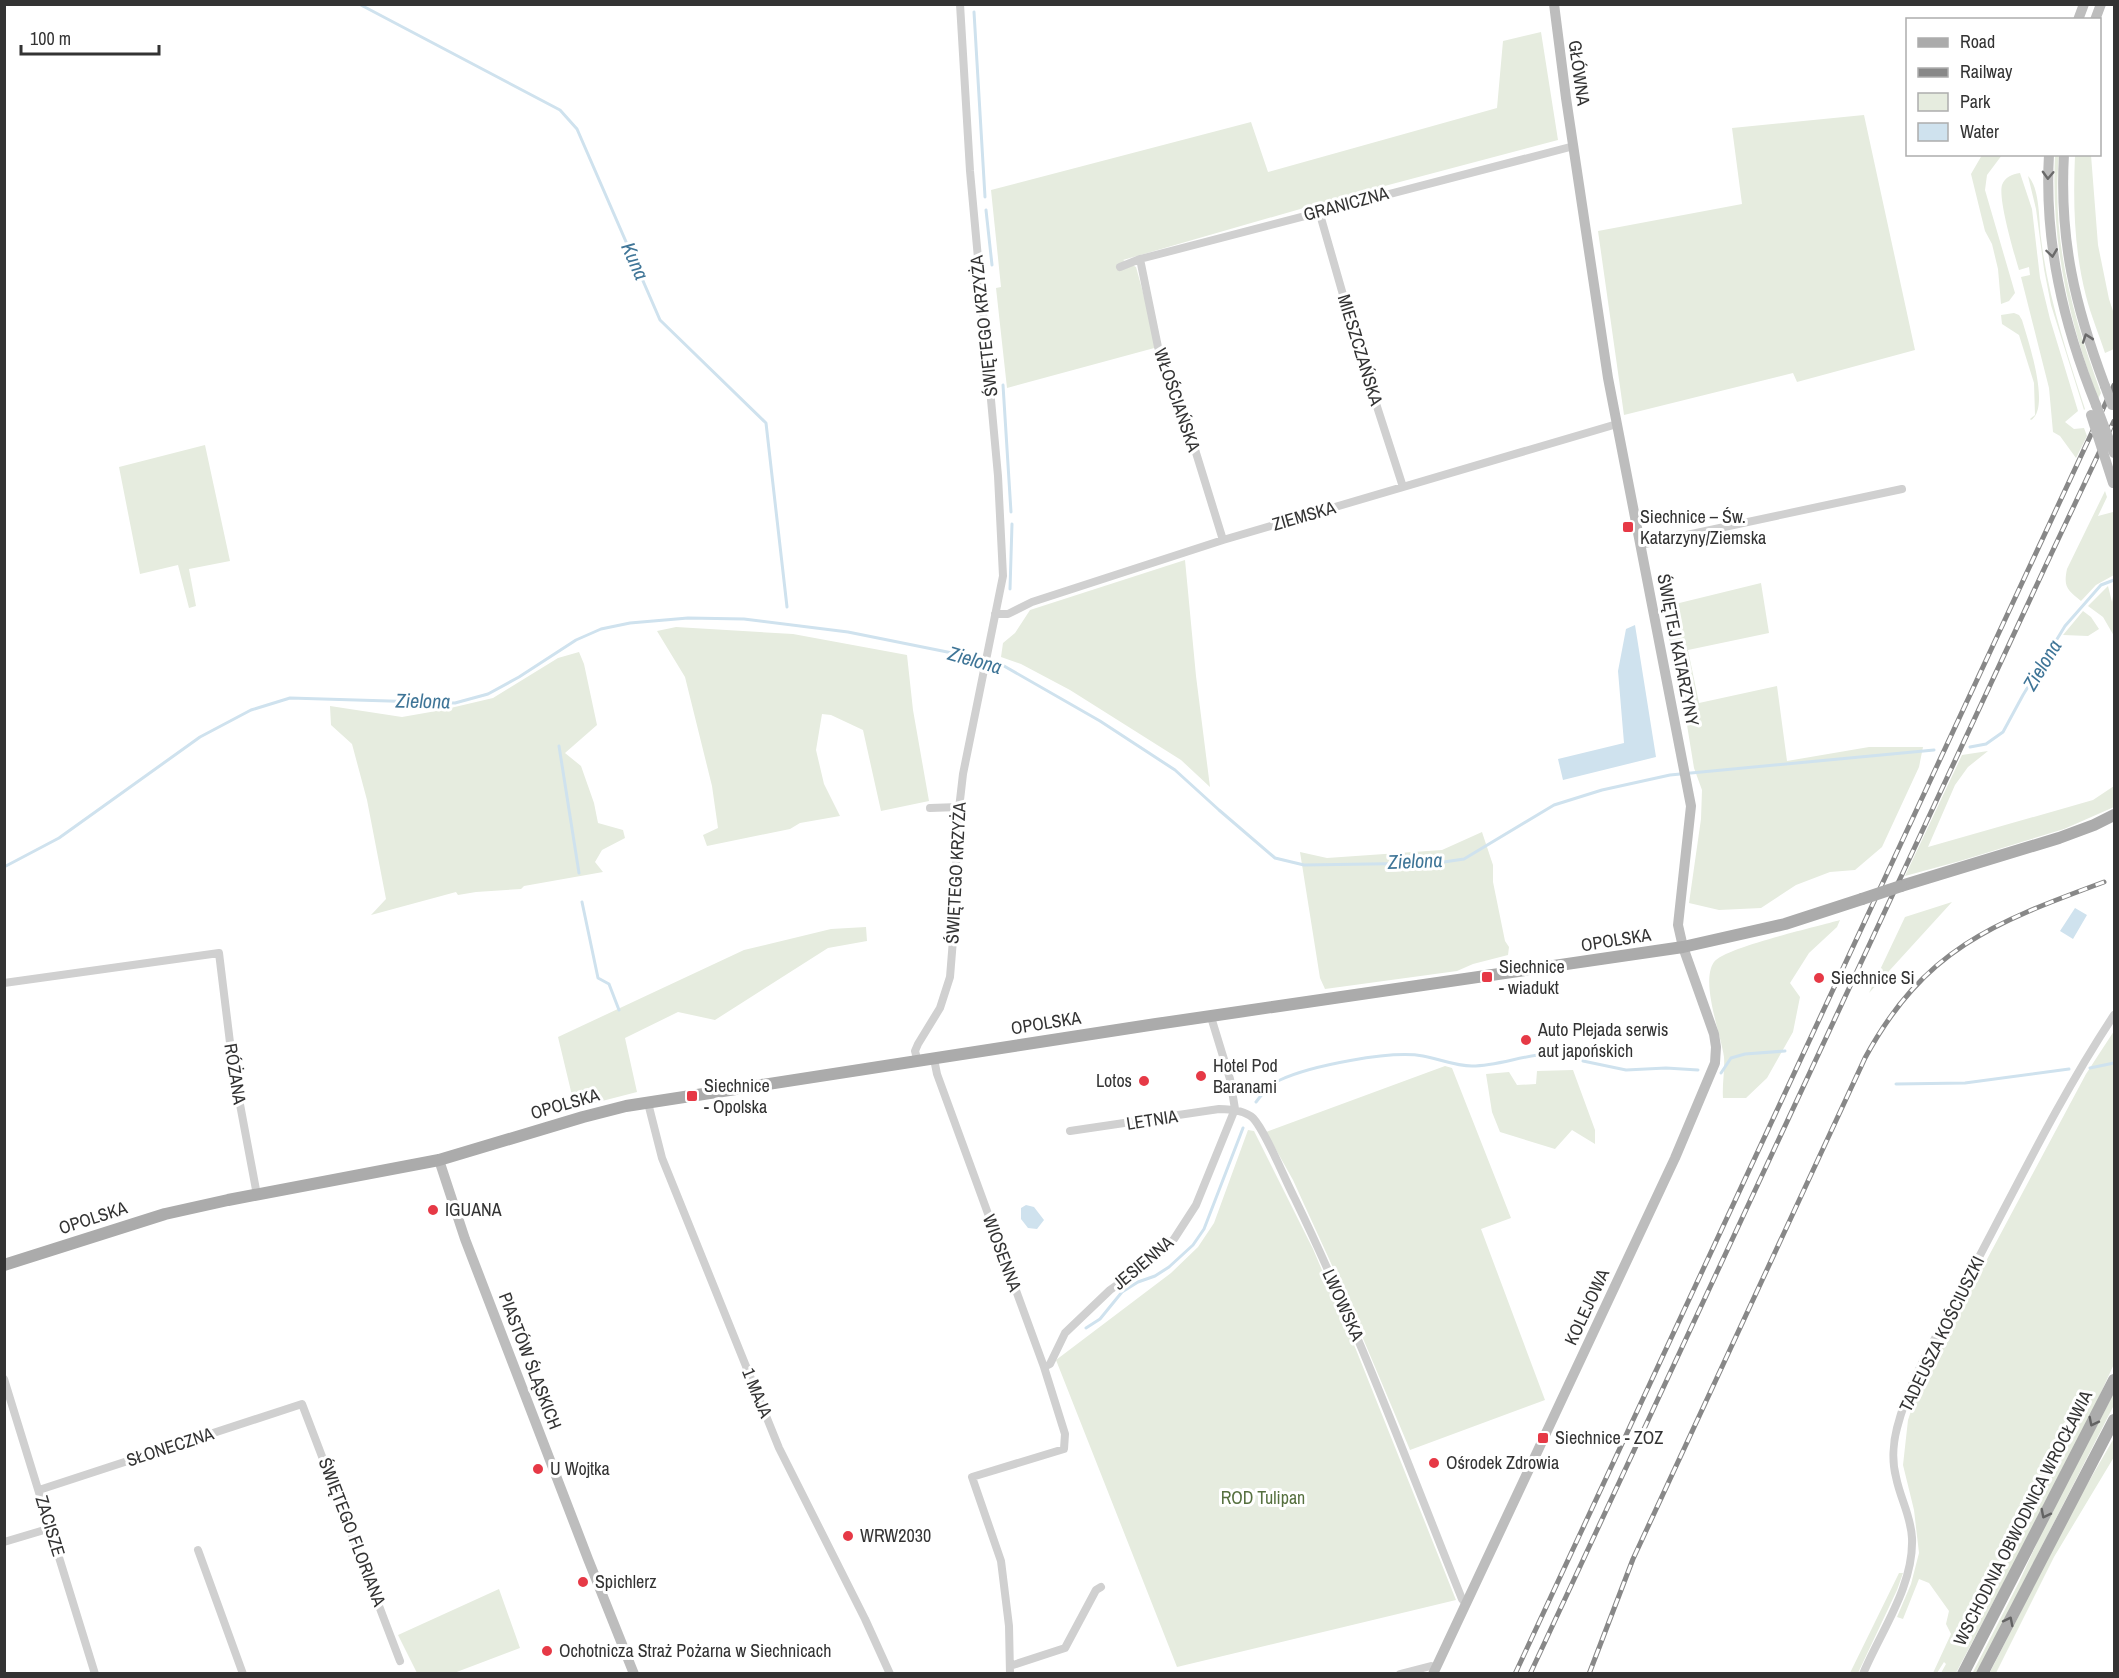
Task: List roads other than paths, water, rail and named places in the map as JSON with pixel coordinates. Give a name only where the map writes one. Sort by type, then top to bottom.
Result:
[{"type":"main road","name":"OPOLSKA","points":[[4,1265],[165,1214],[439,1160],[583,1117],[648,1103],[1683,947],[1785,924],[1970,866],[2094,825],[2115,815]]},
{"type":"main road","name":"OPOLSKA","points":[[2094,825],[2115,822]]},
{"type":"main road","name":"WSCHODNIA OBWODNICA WROCŁAWIA","points":[[1963,1674],[2115,1380]]},
{"type":"main road","name":"WSCHODNIA OBWODNICA WROCŁAWIA","points":[[1982,1674],[2115,1420]]},
{"type":"street","name":"ŚWIĘTEGO KRZYŻA","points":[[918,1062],[915,1051],[940,1008],[950,977],[955,915],[957,826],[963,774],[1003,576],[998,476],[970,171],[960,4]]},
{"type":"street","name":"GŁÓWNA","points":[[1554,4],[1574,146]]},
{"type":"street","name":"GRANICZNA","points":[[1120,267],[1140,259],[1574,146]]},
{"type":"street","name":"ŚWIĘTEJ KATARZYNY","points":[[1574,146],[1617,424],[1688,790],[1691,816],[1678,926],[1683,947]]},
{"type":"street","points":[[2049,156],[2048,216],[2053,261],[2063,307],[2084,373],[2114,484]]},
{"type":"street","points":[[2064,156],[2063,217],[2070,273],[2086,337],[2114,408]]},
{"type":"street","name":"MIESZCZAŃSKA","points":[[1319,212],[1360,354],[1403,487]]},
{"type":"street","name":"WŁOŚCIAŃSKA","points":[[1140,259],[1158,347],[1180,401],[1223,540]]},
{"type":"street","points":[[2093,410],[2115,453]]},
{"type":"street","name":"ZIEMSKA","points":[[995,614],[1008,614],[1032,602],[1223,540],[1617,424]]},
{"type":"street","points":[[1640,545],[1850,502],[1902,489]]},
{"type":"street","points":[[930,808],[959,807]]},
{"type":"street","name":"KOLEJOWA","points":[[1434,1671],[1675,1158],[1715,1063],[1714,1034],[1683,947]]},
{"type":"street","name":"RÓŻANA","points":[[4,983],[219,953],[233,1067],[257,1195]]},
{"type":"street","name":"TADEUSZA KOŚCIUSZKI","points":[[1863,1674],[1900,1594],[1909,1566],[1912,1539],[1908,1514],[1896,1479],[1894,1461],[1896,1430],[1901,1412],[1925,1359],[2073,1080],[2115,1015]]},
{"type":"street","points":[[1211,1017],[1230,1079],[1235,1109]]},
{"type":"street","name":"WIOSENNA","points":[[934,1059],[937,1074],[1044,1367],[1065,1434],[1064,1449],[972,1477],[1001,1561],[1009,1626],[1010,1670]]},
{"type":"street","name":"1 MAJA","points":[[648,1103],[662,1158],[779,1448],[866,1619],[890,1674]]},
{"type":"street","name":"LETNIA","points":[[1070,1131],[1219,1109],[1235,1109]]},
{"type":"street","name":"LWOWSKA","points":[[1235,1109],[1251,1116],[1257,1124],[1316,1243],[1466,1604]]},
{"type":"street","name":"JESIENNA","points":[[1044,1367],[1050,1364],[1065,1333],[1110,1290],[1158,1256],[1185,1224],[1214,1167],[1235,1109]]},
{"type":"street","name":"PIASTÓW ŚLĄSKICH","points":[[439,1160],[465,1239],[634,1674]]},
{"type":"street","name":"ZACISZE","points":[[4,1379],[95,1674]]},
{"type":"street","name":"SŁONECZNA","points":[[39,1490],[302,1404]]},
{"type":"street","name":"ŚWIĘTEGO FLORIANA","points":[[302,1404],[400,1661]]},
{"type":"street","points":[[4,1542],[51,1528]]},
{"type":"street","points":[[198,1550],[243,1674]]},
{"type":"street","points":[[1010,1670],[1065,1648],[1096,1590],[1101,1587]]},
{"type":"street","points":[[1400,1674],[1431,1666],[1434,1671]]},
{"type":"water","points":[[1635,625],[1656,757],[1563,780],[1558,759],[1624,743],[1618,671],[1626,629]]},
{"type":"water","points":[[2075,908],[2087,915],[2073,939],[2060,931]]},
{"type":"water","points":[[1026,1205],[1034,1207],[1044,1220],[1037,1229],[1028,1228],[1021,1219],[1021,1208]]},
{"type":"waterway","name":"Kuna","points":[[359,4],[560,110],[577,129],[660,320],[766,423],[787,607]]},
{"type":"waterway","points":[[974,12],[985,197]]},
{"type":"waterway","points":[[986,210],[992,265]]},
{"type":"waterway","points":[[1003,385],[1011,512]]},
{"type":"waterway","points":[[1010,589],[1012,524]]},
{"type":"waterway","name":"Zielona","points":[[1970,747],[1986,744],[2003,732],[2065,626],[2101,585],[2114,580]]},
{"type":"waterway","name":"Zielona","points":[[4,867],[59,838],[200,737],[251,710],[290,698],[455,703],[488,694],[576,640],[601,629],[630,623],[688,618],[744,619],[848,632],[997,662],[1100,721],[1175,770],[1275,858],[1304,865],[1437,863],[1464,859],[1554,805],[1602,790],[1670,775],[1934,750]]},
{"type":"waterway","points":[[559,746],[579,873]]},
{"type":"waterway","points":[[582,902],[598,978],[609,984],[619,1010]]},
{"type":"waterway","points":[[1721,1073],[1731,1058],[1745,1054],[1785,1051]]},
{"type":"waterway","points":[[1256,1102],[1264,1092],[1280,1080],[1310,1070],[1371,1057],[1423,1056],[1466,1066],[1549,1054],[1576,1059]]},
{"type":"waterway","points":[[1583,1061],[1626,1070],[1666,1068],[1698,1070]]},
{"type":"waterway","points":[[2090,1068],[2114,1063]]},
{"type":"waterway","points":[[1896,1084],[1965,1083],[2069,1069]]},
{"type":"waterway","points":[[1086,1328],[1100,1319],[1122,1292],[1169,1267],[1193,1245],[1204,1229],[1243,1128]]},
{"type":"railway","points":[[1515,1674],[2114,385]]},
{"type":"railway","points":[[1530,1674],[2114,421]]},
{"type":"railway","points":[[1589,1674],[1633,1559],[1865,1058],[1888,1021],[1912,990],[1937,965],[1965,945],[2028,911],[2104,882]]},
{"type":"place","name":"Siechnice – Św. Katarzyny/Ziemska","points":[[1628,527]]},
{"type":"place","name":"Siechnice - wiadukt","points":[[1487,977]]},
{"type":"place","name":"Siechnice Si","points":[[1819,978]]},
{"type":"place","name":"Auto Plejada serwis aut japońskich","points":[[1526,1040]]},
{"type":"place","name":"Hotel Pod Baranami","points":[[1201,1076]]},
{"type":"place","name":"Lotos","points":[[1144,1081]]},
{"type":"place","name":"Siechnice - Opolska","points":[[692,1096]]},
{"type":"place","name":"IGUANA","points":[[433,1210]]},
{"type":"place","name":"Siechnice - ZOZ","points":[[1543,1438]]},
{"type":"place","name":"Ośrodek Zdrowia","points":[[1434,1463]]},
{"type":"place","name":"U Wojtka","points":[[538,1469]]},
{"type":"place","name":"WRW2030","points":[[848,1536]]},
{"type":"place","name":"Spichlerz","points":[[583,1582]]},
{"type":"place","name":"Ochotnicza Straż Pożarna w Siechnicach","points":[[547,1651]]},
{"type":"park label","name":"ROD Tulipan","points":[[1263,1498]]}]
